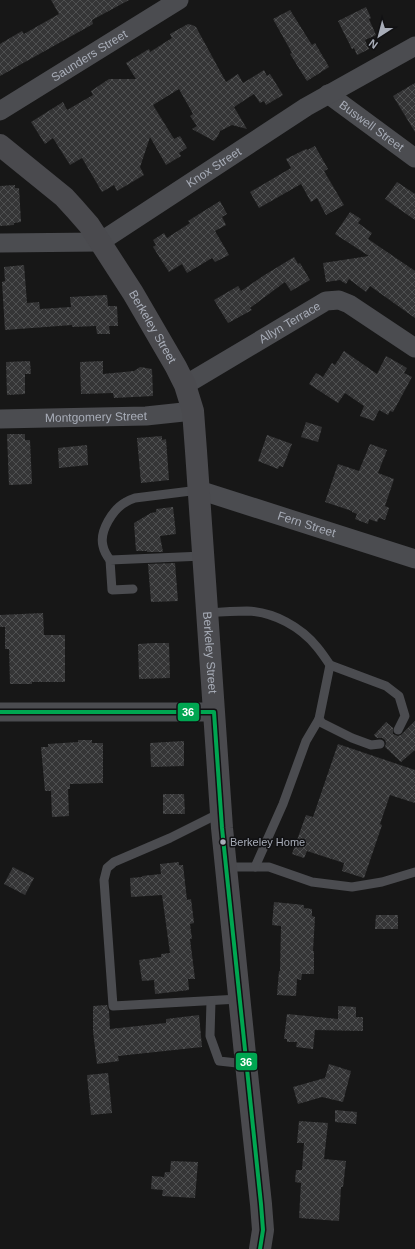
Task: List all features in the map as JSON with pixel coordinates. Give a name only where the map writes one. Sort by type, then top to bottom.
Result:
[{"type":"street","name":"Saunders Street","points":[[0,111],[179,0]]},
{"type":"street","name":"Knox Street","points":[[100,242],[306,107],[415,46]]},
{"type":"street","name":"Buswell Street","points":[[328,94],[415,158]]},
{"type":"street","name":"Berkeley Street","points":[[0,145],[64,198],[89,225],[133,293],[176,367],[185,385],[193,411],[221,812],[261,1204],[263,1230],[260,1249]]},
{"type":"street","points":[[0,243],[100,242]]},
{"type":"street","name":"Allyn Terrace","points":[[185,385],[326,301],[339,300],[349,304],[415,348]]},
{"type":"street","name":"Montgomery Street","points":[[0,419],[146,416],[193,411]]},
{"type":"street","name":"Fern Street","points":[[199,490],[415,559]]},
{"type":"street","points":[[0,712],[214,712]]},
{"type":"lane","points":[[133,589],[112,590],[110,560],[103,547],[102,538],[104,527],[119,508],[126,502],[135,498],[199,490]]},
{"type":"lane","points":[[110,560],[203,556]]},
{"type":"lane","points":[[207,613],[249,611],[267,614],[285,621],[300,631],[317,647],[330,665],[386,686],[399,696],[405,716],[398,730]]},
{"type":"lane","points":[[255,867],[283,804],[306,741],[319,718],[330,665]]},
{"type":"lane","points":[[319,718],[322,723],[352,738],[371,745],[380,744]]},
{"type":"lane","points":[[221,812],[170,838],[114,862],[107,868],[104,880],[113,1006],[239,999]]},
{"type":"lane","points":[[226,867],[269,867],[312,882],[352,887],[382,882],[415,872]]},
{"type":"lane","points":[[210,1001],[210,1036],[219,1061],[246,1064]]},
{"type":"building","points":[[51,0],[129,0],[92,20],[93,24],[0,76],[0,44],[22,31],[24,34],[59,14]]},
{"type":"building","points":[[366,7],[371,18],[369,19],[376,35],[365,40],[369,49],[357,55],[354,48],[352,49],[338,21]]},
{"type":"building","points":[[290,10],[312,45],[315,43],[329,67],[307,81],[290,54],[292,53],[273,19]]},
{"type":"building","points":[[188,24],[196,27],[226,82],[238,74],[243,83],[264,70],[267,76],[270,74],[283,95],[266,105],[264,101],[260,103],[254,94],[234,107],[247,129],[232,125],[220,131],[214,141],[192,129],[197,126],[190,116],[193,114],[179,89],[153,105],[174,139],[180,136],[187,148],[179,153],[181,156],[166,165],[150,137],[140,167],[144,175],[117,191],[114,185],[102,192],[82,158],[70,165],[53,138],[45,144],[31,122],[63,102],[67,110],[93,95],[91,91],[109,79],[136,79],[126,63],[149,49],[150,52],[172,38],[170,34]]},
{"type":"building","points":[[415,83],[415,132],[393,96]]},
{"type":"building","points":[[315,146],[328,169],[324,171],[344,205],[326,215],[317,198],[311,202],[301,184],[259,208],[250,192],[291,168],[286,159]]},
{"type":"building","points":[[397,182],[415,194],[415,220],[385,199]]},
{"type":"building","points":[[15,185],[15,188],[19,188],[21,222],[14,223],[14,225],[0,226],[0,186]]},
{"type":"building","points":[[220,201],[227,214],[222,217],[226,225],[215,231],[229,255],[215,262],[212,258],[187,273],[182,264],[169,272],[153,247],[156,245],[153,240],[164,233],[167,238],[190,223],[188,221]]},
{"type":"building","points":[[350,212],[361,219],[358,223],[372,233],[368,239],[415,271],[415,318],[370,286],[366,292],[349,279],[346,284],[340,280],[326,282],[323,263],[369,256],[335,234]]},
{"type":"building","points":[[294,257],[298,264],[300,263],[310,280],[291,291],[285,282],[250,308],[252,310],[228,323],[214,300],[238,286],[241,291]]},
{"type":"building","points":[[24,265],[27,303],[39,302],[40,309],[71,307],[70,297],[107,295],[108,306],[117,306],[118,326],[109,326],[110,334],[97,334],[96,326],[72,327],[72,325],[5,330],[2,282],[5,281],[4,267]]},
{"type":"building","points":[[344,351],[377,374],[386,356],[407,368],[404,373],[412,377],[393,412],[390,411],[388,415],[379,410],[374,421],[360,416],[364,406],[345,393],[338,403],[309,384],[316,373],[323,377],[332,363],[335,365]]},
{"type":"building","points":[[30,361],[31,374],[25,374],[25,394],[7,395],[6,362]]},
{"type":"building","points":[[103,361],[103,374],[134,371],[140,367],[152,369],[153,396],[114,398],[113,393],[81,394],[80,362]]},
{"type":"building","points":[[306,422],[322,427],[318,442],[301,437]]},
{"type":"building","points":[[7,434],[25,434],[25,440],[30,440],[32,484],[9,485]]},
{"type":"building","points":[[267,435],[292,444],[283,467],[279,466],[278,469],[258,461]]},
{"type":"building","points":[[162,436],[162,440],[166,439],[169,480],[141,483],[137,438]]},
{"type":"building","points":[[370,444],[387,450],[378,473],[394,479],[385,506],[389,508],[385,520],[379,518],[377,522],[369,519],[368,524],[355,519],[357,514],[352,511],[325,502],[338,464],[359,471]]},
{"type":"building","points":[[87,445],[88,465],[59,468],[58,448]]},
{"type":"building","points":[[173,507],[176,534],[160,536],[163,552],[136,551],[134,523],[151,513],[156,512],[156,509]]},
{"type":"building","points":[[175,563],[178,601],[151,602],[148,564]]},
{"type":"building","points":[[43,613],[44,635],[65,635],[65,682],[10,684],[9,649],[5,649],[5,627],[0,627],[0,615]]},
{"type":"building","points":[[169,643],[170,678],[139,679],[138,644]]},
{"type":"building","points":[[415,721],[415,750],[401,762],[385,747],[385,740],[382,738],[377,738],[374,735],[386,722],[393,728],[393,734],[398,736],[401,735]]},
{"type":"building","points":[[78,740],[92,740],[92,743],[103,743],[103,783],[70,784],[70,789],[68,789],[69,816],[52,817],[51,791],[45,791],[41,747],[48,747],[48,744],[78,742]]},
{"type":"building","points":[[184,741],[184,766],[151,767],[150,743]]},
{"type":"building","points":[[338,744],[415,770],[415,803],[390,795],[380,824],[382,825],[364,878],[342,871],[344,863],[307,851],[304,858],[292,854],[306,815],[313,817]]},
{"type":"building","points":[[163,794],[184,794],[185,814],[163,814]]},
{"type":"building","points":[[179,862],[179,865],[183,865],[187,900],[191,899],[194,923],[190,924],[192,939],[190,939],[195,979],[188,979],[189,990],[155,994],[154,980],[142,981],[139,960],[161,957],[161,954],[170,953],[162,895],[131,897],[130,878],[161,874],[160,864]]},
{"type":"building","points":[[13,867],[34,878],[25,895],[4,884]]},
{"type":"building","points":[[274,902],[304,905],[304,908],[312,909],[312,916],[315,917],[313,951],[314,974],[302,974],[301,980],[297,979],[296,996],[277,995],[280,971],[281,926],[272,925]]},
{"type":"building","points":[[376,915],[398,915],[398,929],[375,929]]},
{"type":"building","points":[[107,1005],[109,1011],[110,1029],[166,1023],[166,1019],[199,1015],[202,1047],[118,1056],[119,1061],[97,1064],[93,1031],[93,1006]]},
{"type":"building","points":[[338,1006],[356,1007],[356,1017],[363,1017],[363,1031],[315,1030],[313,1049],[296,1047],[297,1042],[287,1042],[287,1039],[284,1039],[287,1014],[338,1019]]},
{"type":"building","points":[[329,1064],[351,1071],[343,1102],[322,1097],[298,1104],[293,1087],[325,1078]]},
{"type":"building","points":[[108,1073],[112,1113],[91,1115],[87,1075]]},
{"type":"building","points":[[335,1110],[357,1112],[356,1124],[335,1122]]},
{"type":"building","points":[[299,1121],[328,1123],[324,1159],[346,1161],[343,1187],[341,1187],[339,1221],[299,1218],[301,1183],[295,1182],[296,1170],[302,1170],[304,1143],[297,1143]]},
{"type":"building","points":[[171,1161],[198,1162],[195,1198],[162,1196],[163,1190],[151,1189],[152,1176],[164,1177],[165,1172],[170,1172]]},
{"type":"transit line","name":"36","points":[[0,712],[214,712],[222,828],[261,1204],[263,1230],[260,1249]]},
{"type":"place","name":"Berkeley Home","points":[[223,842]]}]
